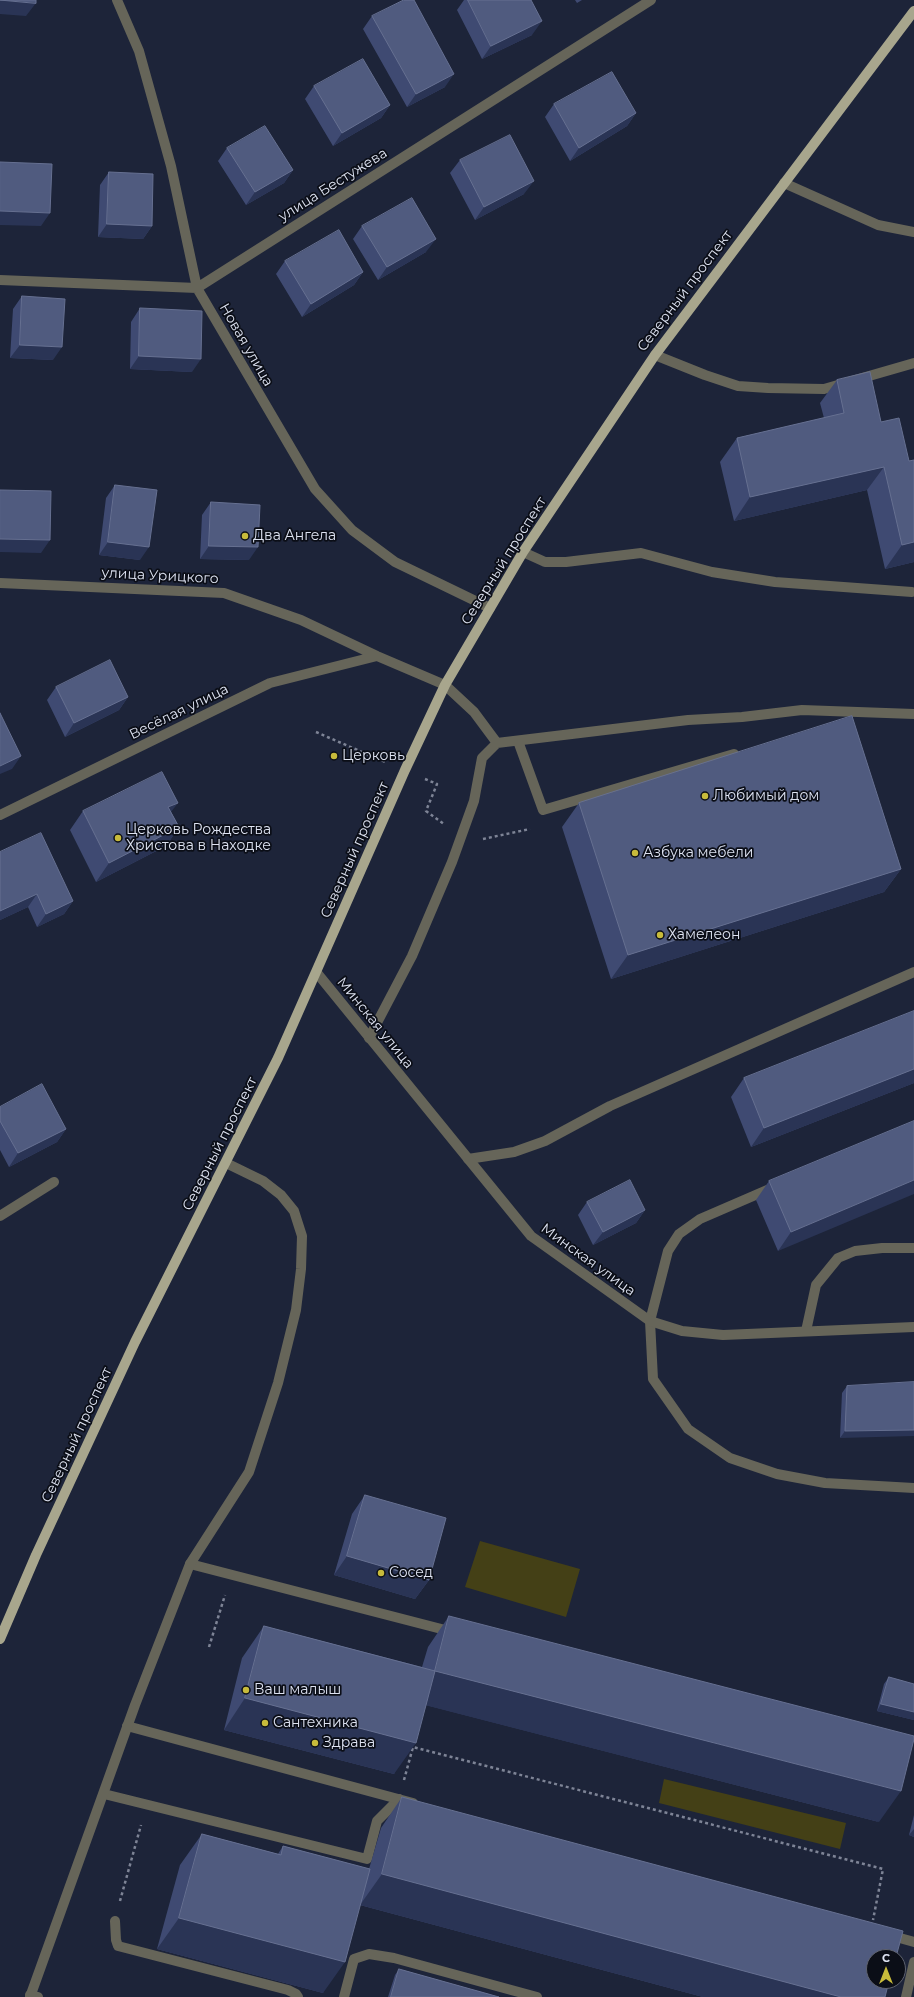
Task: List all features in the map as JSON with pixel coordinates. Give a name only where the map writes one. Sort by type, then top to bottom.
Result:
[{"type":"main road","name":"Северный проспект","points":[[0,1639],[36,1555],[136,1342],[278,1058],[317,973],[405,770],[445,685],[523,552],[655,355],[914,11]]},
{"type":"street","name":"Новая улица","points":[[117,0],[139,51],[171,166],[197,288],[315,489],[352,530],[395,562],[490,608]]},
{"type":"street","name":"улица Бестужева","points":[[197,288],[651,0]]},
{"type":"street","points":[[784,183],[878,225],[914,232]]},
{"type":"street","points":[[0,280],[197,288]]},
{"type":"street","points":[[655,355],[738,386],[768,388],[824,389],[914,363]]},
{"type":"street","points":[[523,552],[545,562],[566,562],[641,553],[712,572],[759,579],[912,592]]},
{"type":"street","name":"улица Урицкого","points":[[0,583],[224,593],[301,620],[377,656],[445,685],[474,712],[497,743]]},
{"type":"street","name":"Весёлая улица","points":[[0,815],[270,683],[377,656]]},
{"type":"street","points":[[369,1038],[412,956],[462,836],[474,801],[482,758],[497,743],[688,720],[742,717],[802,710],[914,714]]},
{"type":"street","points":[[518,741],[543,810],[734,754]]},
{"type":"street","points":[[468,1159],[514,1152],[545,1141],[610,1106],[914,972]]},
{"type":"street","name":"Минская улица","points":[[317,973],[531,1236],[650,1321],[682,1331],[723,1335],[914,1327]]},
{"type":"street","points":[[33,1996],[128,1726],[190,1564],[249,1472],[278,1383],[296,1310],[301,1269],[302,1236],[294,1211],[281,1195],[263,1181],[226,1163]]},
{"type":"street","points":[[0,1216],[54,1182]]},
{"type":"street","points":[[785,1182],[700,1219],[679,1234],[668,1251],[650,1321],[653,1379],[688,1429],[730,1458],[777,1474],[825,1483],[914,1488]]},
{"type":"street","points":[[806,1331],[816,1285],[838,1258],[854,1252],[882,1248],[914,1248]]},
{"type":"street","points":[[190,1564],[462,1634]]},
{"type":"street","points":[[128,1726],[421,1805]]},
{"type":"street","points":[[104,1794],[147,1806],[366,1859],[377,1821],[399,1799]]},
{"type":"street","points":[[115,1921],[116,1940],[118,1946],[288,1990],[296,1994],[298,1997]]},
{"type":"street","points":[[871,1930],[914,1942]]},
{"type":"street","points":[[344,1997],[354,1959],[369,1954],[394,1958],[537,1997]]},
{"type":"street","points":[[906,1997],[914,1962]]},
{"type":"path","points":[[316,732],[437,784],[426,811],[471,842],[530,829]]},
{"type":"path","points":[[209,1647],[232,1575]]},
{"type":"path","points":[[399,1799],[413,1747],[883,1869],[871,1930]]},
{"type":"path","points":[[115,1921],[126,1875],[147,1806]]},
{"type":"shaded area","points":[[480,1541],[580,1569],[566,1617],[465,1587]]},
{"type":"shaded area","points":[[664,1779],[846,1823],[840,1849],[659,1803]]},
{"type":"building","points":[[0,0],[36,0],[36,3]]},
{"type":"building","points":[[404,0],[414,0],[454,74],[416,94],[372,16]]},
{"type":"building","points":[[468,0],[531,0],[542,21],[491,46]]},
{"type":"building","points":[[363,59],[390,105],[342,133],[314,86]]},
{"type":"building","points":[[612,72],[636,113],[579,148],[554,104]]},
{"type":"building","points":[[265,126],[293,170],[255,192],[227,148]]},
{"type":"building","points":[[510,135],[534,181],[484,207],[460,160]]},
{"type":"building","points":[[0,162],[52,164],[50,213],[0,211]]},
{"type":"building","points":[[109,172],[153,174],[152,226],[107,224]]},
{"type":"building","points":[[412,198],[436,239],[387,267],[362,226]]},
{"type":"building","points":[[339,230],[363,272],[311,304],[285,261]]},
{"type":"building","points":[[22,296],[65,299],[62,347],[20,345]]},
{"type":"building","points":[[140,308],[202,311],[201,359],[139,356]]},
{"type":"building","points":[[870,372],[881,422],[899,418],[909,461],[914,460],[914,542],[902,545],[884,467],[750,497],[737,438],[844,413],[837,380]]},
{"type":"building","points":[[115,485],[157,490],[149,547],[108,542]]},
{"type":"building","points":[[0,490],[51,491],[50,540],[0,539]]},
{"type":"building","points":[[211,502],[260,505],[258,547],[209,546]]},
{"type":"building","points":[[110,660],[128,697],[74,723],[56,687]]},
{"type":"building","points":[[0,713],[21,756],[0,766]]},
{"type":"building","points":[[852,716],[901,869],[628,955],[579,803]]},
{"type":"building","name":"Церковь Рождества Христова в Находке","points":[[162,772],[178,803],[168,807],[179,827],[109,863],[83,811]]},
{"type":"building","points":[[41,833],[73,901],[46,914],[37,894],[0,911],[0,852]]},
{"type":"building","points":[[914,1011],[914,1069],[764,1128],[744,1078]]},
{"type":"building","points":[[42,1084],[66,1129],[18,1153],[0,1121],[0,1107]]},
{"type":"building","points":[[914,1121],[914,1180],[791,1232],[769,1181]]},
{"type":"building","points":[[630,1180],[645,1210],[603,1232],[587,1202]]},
{"type":"building","points":[[914,1382],[914,1430],[845,1431],[847,1386]]},
{"type":"building","points":[[365,1495],[446,1518],[429,1580],[347,1556]]},
{"type":"building","points":[[449,1616],[914,1736],[901,1791],[435,1671]]},
{"type":"building","points":[[264,1626],[435,1671],[416,1743],[245,1698]]},
{"type":"building","points":[[889,1677],[914,1684],[914,1712],[881,1704]]},
{"type":"building","points":[[402,1797],[903,1931],[898,1949],[866,1949],[866,1989],[887,1989],[885,1997],[841,1997],[382,1874]]},
{"type":"building","points":[[202,1834],[281,1855],[283,1846],[370,1869],[345,1962],[179,1918]]},
{"type":"building","points":[[399,1969],[499,1997],[391,1997]]},
{"type":"place","name":"Два Ангела","points":[[245,536]]},
{"type":"place","name":"Церковь","points":[[334,756]]},
{"type":"place","name":"Любимый дом","points":[[705,796]]},
{"type":"place","name":"Церковь Рождества Христова в Находке","points":[[118,838]]},
{"type":"place","name":"Азбука мебели","points":[[635,853]]},
{"type":"place","name":"Хамелеон","points":[[660,935]]},
{"type":"place","name":"Сосед","points":[[381,1573]]},
{"type":"place","name":"Ваш малыш","points":[[246,1690]]},
{"type":"place","name":"Сантехника","points":[[265,1723]]},
{"type":"place","name":"Здрава","points":[[315,1743]]}]
